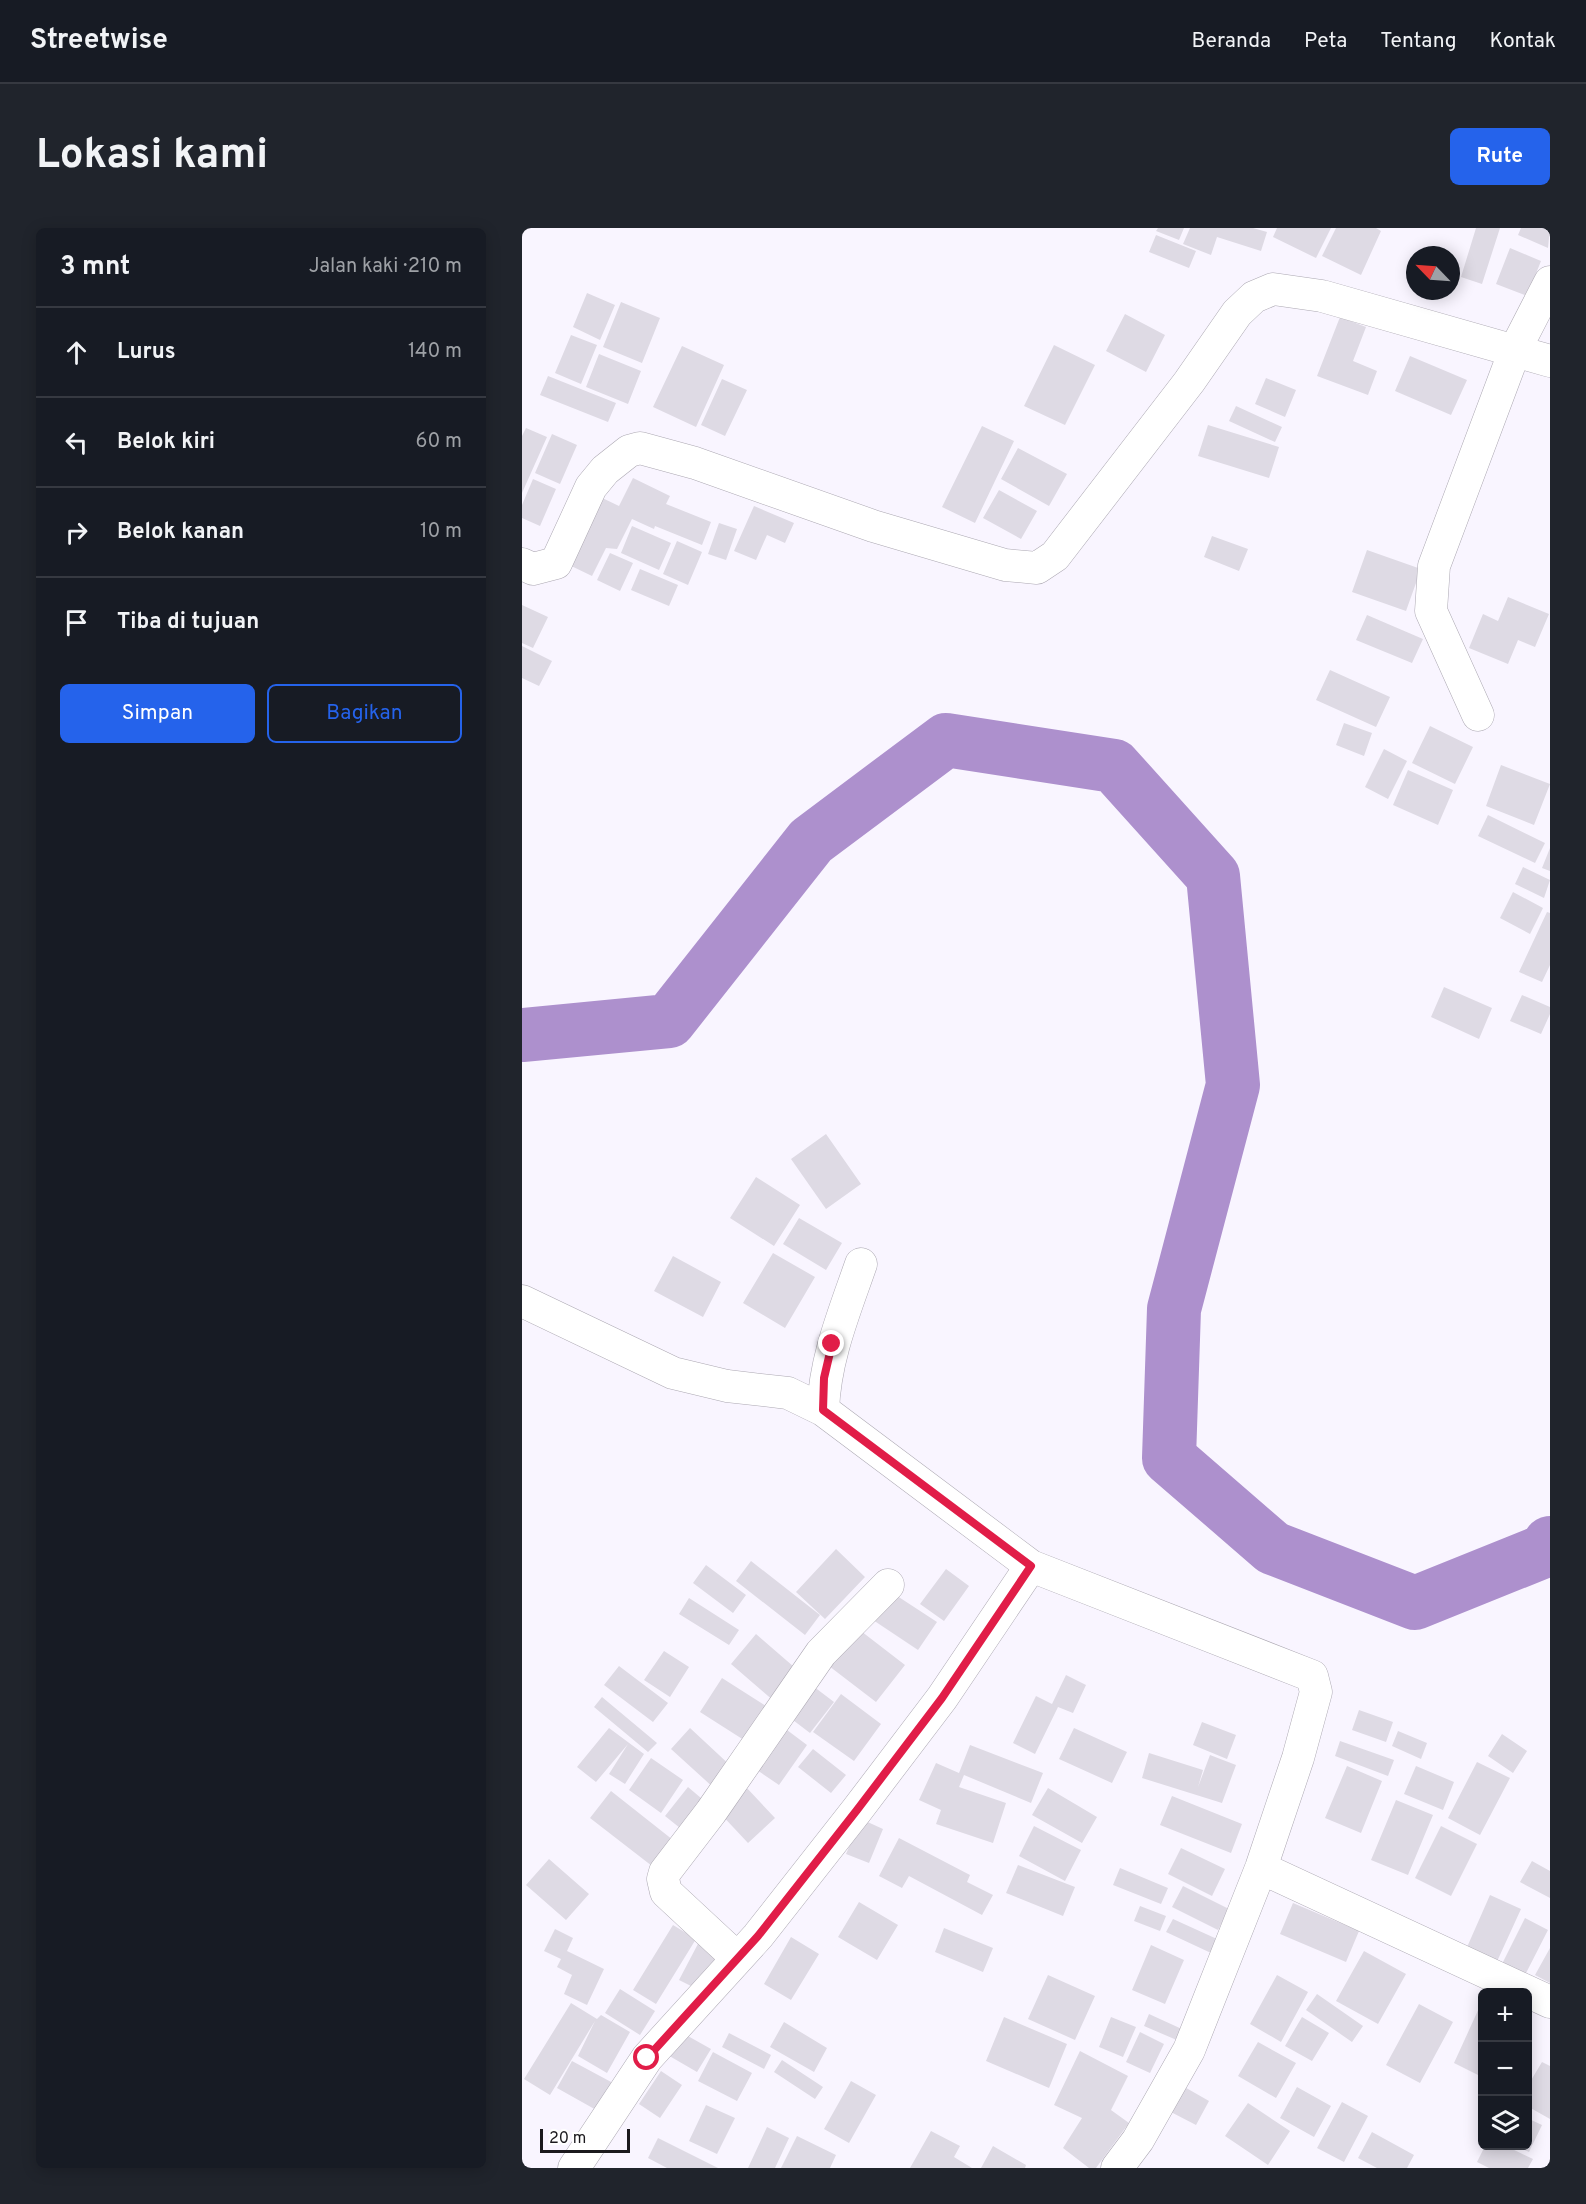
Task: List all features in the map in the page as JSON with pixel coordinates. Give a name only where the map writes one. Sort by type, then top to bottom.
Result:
[{"type":"street","points":[[1478,715],[1431,611],[1434,566],[1515,350],[1550,282]]},
{"type":"street","points":[[522,564],[533,569],[555,563],[591,487],[628,451],[640,448],[695,463],[873,526],[1005,565],[1036,568],[1055,556],[1189,382],[1237,313],[1254,297],[1273,289],[1322,296],[1550,362]]},
{"type":"street","points":[[833,1418],[824,1378],[832,1344],[861,1264]]},
{"type":"street","points":[[522,1301],[673,1373],[727,1386],[788,1393],[833,1418],[1031,1566],[1312,1676],[1316,1692],[1298,1758],[1261,1868],[1189,2050],[1138,2140],[1117,2168]]},
{"type":"street","points":[[574,2168],[647,2058],[737,1958],[857,1810],[935,1707],[1031,1566]]},
{"type":"street","points":[[737,1958],[666,1892],[663,1885],[665,1872],[711,1812],[821,1653],[888,1585]]},
{"type":"street","points":[[1261,1868],[1550,2002]]},
{"type":"building","points":[[1158,228],[1184,228],[1179,240],[1156,231]]},
{"type":"building","points":[[1190,228],[1253,228],[1267,232],[1261,251],[1217,237],[1211,255],[1183,244]]},
{"type":"building","points":[[1277,228],[1331,228],[1316,258],[1273,237]]},
{"type":"building","points":[[1336,228],[1376,228],[1381,231],[1361,275],[1322,256]]},
{"type":"building","points":[[1476,228],[1500,228],[1482,284],[1461,277]]},
{"type":"building","points":[[1521,228],[1550,228],[1548,248],[1518,235]]},
{"type":"building","points":[[1156,235],[1196,251],[1189,268],[1149,252]]},
{"type":"building","points":[[1510,248],[1541,261],[1527,296],[1496,284]]},
{"type":"building","points":[[587,293],[615,305],[600,340],[573,327]]},
{"type":"building","points":[[621,302],[660,318],[642,363],[603,347]]},
{"type":"building","points":[[1125,314],[1165,335],[1146,372],[1106,351]]},
{"type":"building","points":[[1340,317],[1366,327],[1353,361],[1377,371],[1368,395],[1317,376]]},
{"type":"building","points":[[571,335],[597,345],[581,384],[555,373]]},
{"type":"building","points":[[1054,345],[1095,365],[1065,425],[1024,406]]},
{"type":"building","points":[[682,346],[724,365],[696,427],[653,407]]},
{"type":"building","points":[[599,354],[641,371],[628,404],[586,387]]},
{"type":"building","points":[[1410,356],[1467,380],[1451,415],[1395,391]]},
{"type":"building","points":[[548,376],[616,403],[608,422],[540,395]]},
{"type":"building","points":[[1266,378],[1296,390],[1285,417],[1255,404]]},
{"type":"building","points":[[722,379],[747,390],[725,436],[701,425]]},
{"type":"building","points":[[1236,406],[1282,427],[1275,442],[1229,421]]},
{"type":"building","points":[[1208,425],[1279,447],[1269,478],[1198,456]]},
{"type":"building","points":[[982,426],[1014,441],[975,523],[942,507]]},
{"type":"building","points":[[526,428],[547,437],[522,493],[522,436]]},
{"type":"building","points":[[552,434],[577,445],[560,484],[535,473]]},
{"type":"building","points":[[1018,448],[1067,474],[1049,506],[1001,479]]},
{"type":"building","points":[[633,478],[670,496],[666,504],[711,522],[702,545],[632,519],[617,549],[606,548],[592,576],[563,562],[596,495],[619,506]]},
{"type":"building","points":[[533,479],[556,489],[540,526],[522,518],[522,505]]},
{"type":"building","points":[[999,490],[1037,511],[1021,539],[983,518]]},
{"type":"building","points":[[754,506],[794,523],[785,543],[767,535],[756,560],[734,551]]},
{"type":"building","points":[[719,523],[737,529],[726,560],[708,554]]},
{"type":"building","points":[[632,526],[671,543],[659,570],[621,553]]},
{"type":"building","points":[[1212,536],[1248,549],[1239,571],[1204,557]]},
{"type":"building","points":[[677,541],[702,552],[688,585],[663,574]]},
{"type":"building","points":[[1367,550],[1421,569],[1406,611],[1352,592]]},
{"type":"building","points":[[610,553],[633,563],[620,591],[597,580]]},
{"type":"building","points":[[640,569],[678,585],[669,606],[631,590]]},
{"type":"building","points":[[1508,597],[1549,614],[1535,647],[1518,640],[1508,664],[1469,648],[1483,614],[1498,621]]},
{"type":"building","points":[[522,605],[548,617],[533,648],[522,643]]},
{"type":"building","points":[[1367,615],[1423,639],[1412,663],[1356,640]]},
{"type":"building","points":[[522,646],[552,661],[539,686],[522,678]]},
{"type":"building","points":[[1330,670],[1390,697],[1376,727],[1316,700]]},
{"type":"building","points":[[1344,723],[1372,733],[1364,756],[1336,745]]},
{"type":"building","points":[[1430,726],[1473,747],[1455,784],[1412,763]]},
{"type":"building","points":[[1384,749],[1407,761],[1388,799],[1365,787]]},
{"type":"building","points":[[1501,765],[1550,784],[1534,825],[1486,806]]},
{"type":"building","points":[[1408,770],[1453,790],[1438,825],[1393,805]]},
{"type":"building","points":[[1488,815],[1545,843],[1535,863],[1478,836]]},
{"type":"building","points":[[1550,848],[1550,871],[1542,868]]},
{"type":"building","points":[[1523,867],[1550,880],[1544,898],[1515,884]]},
{"type":"building","points":[[1513,892],[1543,908],[1530,934],[1500,918]]},
{"type":"building","points":[[1547,912],[1550,913],[1550,965],[1542,982],[1519,972]]},
{"type":"building","points":[[1444,987],[1492,1008],[1479,1039],[1431,1017]]},
{"type":"building","points":[[1522,995],[1550,1007],[1550,1014],[1541,1034],[1510,1021]]},
{"type":"building","points":[[826,1134],[861,1184],[826,1209],[791,1159]]},
{"type":"building","points":[[756,1177],[800,1205],[774,1246],[730,1218]]},
{"type":"building","points":[[799,1218],[842,1243],[826,1270],[783,1244]]},
{"type":"building","points":[[773,1253],[815,1277],[785,1328],[743,1303]]},
{"type":"building","points":[[673,1256],[721,1282],[703,1317],[654,1291]]},
{"type":"building","points":[[836,1549],[865,1577],[825,1619],[796,1592]]},
{"type":"building","points":[[751,1561],[820,1615],[805,1635],[736,1581]]},
{"type":"building","points":[[706,1565],[746,1595],[733,1613],[693,1583]]},
{"type":"building","points":[[946,1569],[969,1586],[944,1621],[920,1604]]},
{"type":"building","points":[[888,1590],[937,1622],[918,1650],[870,1618]]},
{"type":"building","points":[[689,1598],[739,1630],[729,1645],[679,1614]]},
{"type":"building","points":[[857,1628],[905,1665],[876,1702],[829,1666]]},
{"type":"building","points":[[756,1634],[801,1673],[775,1702],[731,1664]]},
{"type":"building","points":[[664,1651],[689,1667],[670,1697],[644,1680]]},
{"type":"building","points":[[619,1666],[668,1703],[653,1722],[604,1685]]},
{"type":"building","points":[[1066,1675],[1086,1685],[1073,1713],[1058,1707],[1035,1754],[1013,1743],[1036,1696],[1052,1704]]},
{"type":"building","points":[[722,1678],[769,1708],[747,1742],[700,1712]]},
{"type":"building","points":[[809,1683],[834,1702],[810,1733],[785,1714]]},
{"type":"building","points":[[841,1694],[881,1724],[854,1761],[813,1732]]},
{"type":"building","points":[[602,1697],[657,1743],[648,1752],[594,1707]]},
{"type":"building","points":[[1359,1710],[1393,1722],[1386,1742],[1352,1730]]},
{"type":"building","points":[[1202,1722],[1236,1735],[1227,1759],[1193,1745]]},
{"type":"building","points":[[783,1727],[807,1745],[779,1785],[754,1768]]},
{"type":"building","points":[[609,1728],[644,1754],[625,1784],[609,1774],[628,1744],[596,1782],[577,1767]]},
{"type":"building","points":[[690,1728],[733,1768],[715,1789],[671,1749]]},
{"type":"building","points":[[1074,1728],[1127,1752],[1112,1783],[1059,1759]]},
{"type":"building","points":[[1398,1731],[1427,1743],[1421,1759],[1392,1746]]},
{"type":"building","points":[[1502,1734],[1527,1751],[1513,1773],[1488,1756]]},
{"type":"building","points":[[1340,1741],[1394,1760],[1388,1776],[1335,1756]]},
{"type":"building","points":[[970,1745],[1043,1773],[1031,1803],[964,1775],[959,1787],[1006,1803],[993,1843],[936,1824],[941,1810],[919,1800],[936,1763],[959,1773]]},
{"type":"building","points":[[813,1749],[846,1775],[831,1793],[798,1767]]},
{"type":"building","points":[[1149,1753],[1203,1770],[1198,1787],[1210,1755],[1236,1765],[1222,1803],[1142,1778]]},
{"type":"building","points":[[651,1758],[683,1780],[661,1813],[629,1790]]},
{"type":"building","points":[[1477,1762],[1510,1778],[1480,1835],[1448,1818]]},
{"type":"building","points":[[1347,1766],[1382,1781],[1361,1833],[1325,1818]]},
{"type":"building","points":[[1416,1766],[1454,1782],[1443,1810],[1404,1794]]},
{"type":"building","points":[[745,1786],[775,1818],[748,1843],[718,1811]]},
{"type":"building","points":[[688,1787],[708,1804],[685,1832],[665,1816]]},
{"type":"building","points":[[1048,1788],[1097,1817],[1082,1843],[1032,1815]]},
{"type":"building","points":[[611,1791],[673,1840],[652,1866],[590,1818]]},
{"type":"building","points":[[1172,1796],[1242,1824],[1231,1853],[1160,1825]]},
{"type":"building","points":[[1396,1800],[1433,1815],[1408,1875],[1371,1860]]},
{"type":"building","points":[[861,1819],[883,1829],[869,1863],[846,1854]]},
{"type":"building","points":[[1034,1826],[1081,1850],[1065,1881],[1019,1856]]},
{"type":"building","points":[[1441,1826],[1477,1844],[1451,1896],[1415,1878]]},
{"type":"building","points":[[899,1838],[970,1875],[967,1882],[993,1895],[982,1915],[909,1876],[902,1888],[879,1876]]},
{"type":"building","points":[[1181,1848],[1225,1869],[1212,1896],[1168,1874]]},
{"type":"building","points":[[549,1859],[589,1894],[566,1920],[526,1885]]},
{"type":"building","points":[[1532,1861],[1550,1871],[1550,1898],[1520,1882]]},
{"type":"building","points":[[1018,1865],[1075,1887],[1063,1916],[1006,1893]]},
{"type":"building","points":[[1120,1868],[1168,1888],[1161,1904],[1113,1885]]},
{"type":"building","points":[[1183,1886],[1229,1909],[1218,1930],[1172,1907]]},
{"type":"building","points":[[1490,1895],[1521,1909],[1494,1968],[1464,1954]]},
{"type":"building","points":[[859,1902],[898,1925],[877,1960],[838,1937]]},
{"type":"building","points":[[1293,1903],[1359,1931],[1346,1962],[1280,1934]]},
{"type":"building","points":[[1140,1906],[1166,1916],[1160,1931],[1134,1921]]},
{"type":"building","points":[[1525,1918],[1548,1930],[1523,1979],[1500,1968]]},
{"type":"building","points":[[1173,1919],[1217,1939],[1211,1953],[1166,1932]]},
{"type":"building","points":[[673,1925],[696,1939],[656,2004],[633,1990]]},
{"type":"building","points":[[944,1928],[993,1948],[983,1972],[935,1952]]},
{"type":"building","points":[[555,1929],[573,1938],[567,1951],[604,1969],[587,2005],[564,1994],[572,1975],[557,1967],[561,1959],[544,1951]]},
{"type":"building","points":[[791,1937],[819,1954],[791,2000],[764,1984]]},
{"type":"building","points":[[700,1940],[722,1952],[701,1991],[679,1980]]},
{"type":"building","points":[[1151,1945],[1184,1960],[1165,2004],[1132,1990]]},
{"type":"building","points":[[1550,1948],[1550,1983],[1535,1975]]},
{"type":"building","points":[[1364,1951],[1406,1974],[1378,2024],[1336,2001]]},
{"type":"building","points":[[1048,1975],[1095,1996],[1075,2040],[1028,2019]]},
{"type":"building","points":[[1277,1975],[1308,1992],[1281,2042],[1250,2024]]},
{"type":"building","points":[[620,1989],[655,2011],[640,2035],[605,2013]]},
{"type":"building","points":[[1317,1994],[1363,2026],[1352,2042],[1306,2010]]},
{"type":"building","points":[[571,2003],[597,2019],[601,2015],[630,2032],[607,2073],[578,2056],[595,2021],[550,2095],[524,2079]]},
{"type":"building","points":[[1419,2004],[1453,2022],[1420,2083],[1386,2065]]},
{"type":"building","points":[[1478,2010],[1478,2075],[1454,2063]]},
{"type":"building","points":[[1149,2014],[1184,2030],[1179,2041],[1144,2026]]},
{"type":"building","points":[[1004,2017],[1067,2044],[1049,2088],[986,2061]]},
{"type":"building","points":[[1111,2017],[1136,2027],[1123,2057],[1099,2047]]},
{"type":"building","points":[[1302,2017],[1329,2033],[1312,2061],[1285,2046]]},
{"type":"building","points":[[784,2022],[827,2048],[814,2072],[770,2047]]},
{"type":"building","points":[[679,2031],[711,2049],[697,2072],[666,2054]]},
{"type":"building","points":[[1140,2032],[1164,2044],[1150,2073],[1126,2062]]},
{"type":"building","points":[[729,2033],[771,2055],[764,2069],[722,2047]]},
{"type":"building","points":[[1258,2042],[1296,2063],[1276,2098],[1238,2076]]},
{"type":"building","points":[[1080,2051],[1128,2076],[1111,2110],[1129,2123],[1096,2168],[1089,2168],[1063,2148],[1082,2118],[1054,2105]]},
{"type":"building","points":[[713,2052],[752,2073],[737,2101],[698,2081]]},
{"type":"building","points":[[782,2060],[823,2087],[815,2099],[774,2072]]},
{"type":"building","points":[[572,2061],[613,2083],[598,2111],[557,2088]]},
{"type":"building","points":[[1542,2062],[1550,2066],[1550,2119],[1532,2109],[1532,2079]]},
{"type":"building","points":[[661,2071],[682,2085],[660,2118],[639,2104]]},
{"type":"building","points":[[851,2081],[876,2095],[849,2143],[824,2129]]},
{"type":"building","points":[[1181,2085],[1209,2101],[1196,2125],[1167,2110]]},
{"type":"building","points":[[1297,2087],[1331,2106],[1314,2137],[1280,2118]]},
{"type":"building","points":[[1342,2102],[1368,2116],[1344,2162],[1317,2148]]},
{"type":"building","points":[[1248,2103],[1290,2131],[1268,2165],[1225,2136]]},
{"type":"building","points":[[706,2105],[735,2118],[717,2154],[689,2141]]},
{"type":"building","points":[[1532,2120],[1542,2125],[1532,2146]]},
{"type":"building","points":[[767,2127],[789,2138],[775,2168],[748,2168]]},
{"type":"building","points":[[931,2131],[960,2146],[954,2157],[972,2168],[910,2168]]},
{"type":"building","points":[[1372,2132],[1414,2155],[1407,2168],[1377,2168],[1358,2158]]},
{"type":"building","points":[[797,2136],[836,2155],[830,2168],[781,2168]]},
{"type":"building","points":[[658,2138],[718,2168],[667,2168],[648,2158]]},
{"type":"building","points":[[993,2146],[1026,2165],[1025,2168],[981,2168]]},
{"type":"building","points":[[1483,2150],[1514,2150],[1533,2159],[1528,2168],[1489,2168],[1477,2162]]},
{"type":"waterway","points":[[522,1035],[669,1021],[811,841],[946,740],[1114,766],[1213,876],[1233,1085],[1174,1309],[1169,1458],[1273,1548],[1415,1603],[1544,1551],[1550,1543]]},
{"type":"route","points":[[647,2058],[758,1936],[857,1810],[942,1698],[1031,1566],[823,1410],[824,1378],[832,1344]]}]
